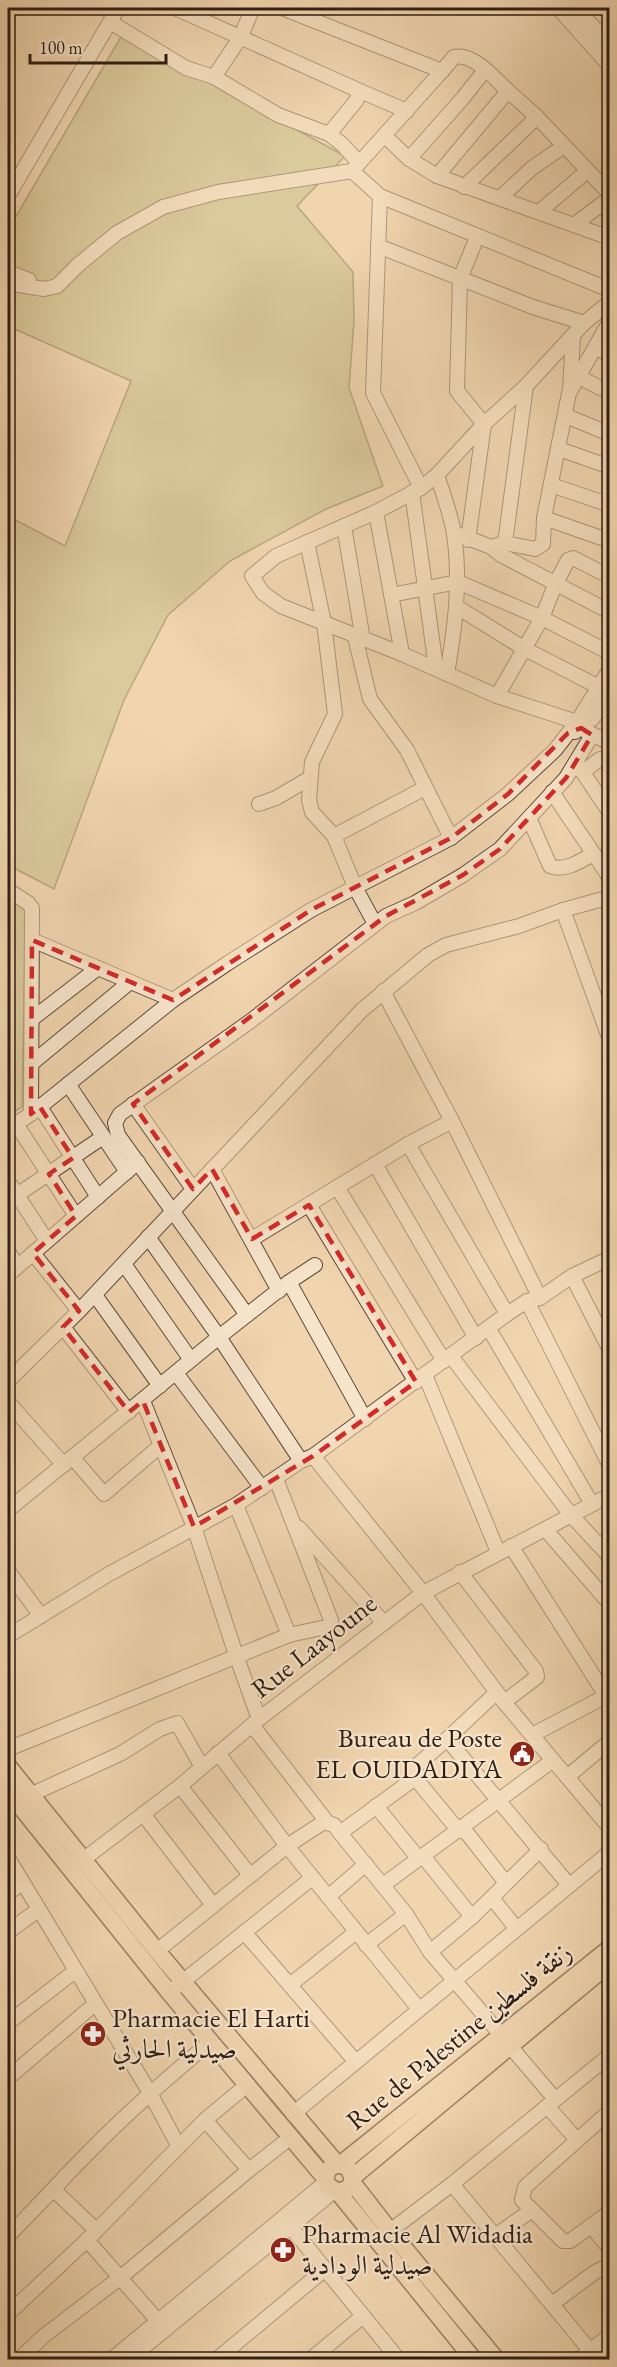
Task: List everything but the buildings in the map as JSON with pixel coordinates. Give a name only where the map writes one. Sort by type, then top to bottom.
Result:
[{"type":"main road","points":[[8,1766],[76,1864],[176,1987],[339,2164],[349,2169],[353,2180],[390,2231],[497,2360]]},
{"type":"main road","points":[[8,1791],[157,1951],[176,1987],[211,2041],[474,2360]]},
{"type":"main road","name":"Rue de Palestine زنقة فلسطين","points":[[353,2180],[609,1948]]},
{"type":"main road","name":"Rue de Palestine زنقة فلسطين","points":[[339,2164],[609,1963]]},
{"type":"main road","points":[[331,2186],[327,2171],[339,2164]]},
{"type":"main road","points":[[331,2186],[348,2188],[353,2180]]},
{"type":"street","points":[[8,196],[118,8]]},
{"type":"street","points":[[175,8],[407,111]]},
{"type":"street","points":[[214,77],[240,38],[253,8]]},
{"type":"street","points":[[282,8],[442,71]]},
{"type":"street","points":[[558,8],[609,66]]},
{"type":"street","points":[[576,8],[609,45]]},
{"type":"street","points":[[110,22],[186,68],[214,77],[278,114],[329,134],[343,145],[356,167],[380,196],[609,290]]},
{"type":"street","points":[[8,283],[50,288],[57,286],[78,265],[117,233],[163,207],[219,192],[356,167],[456,56],[464,56],[485,69],[537,117],[609,196],[575,225]]},
{"type":"street","points":[[409,159],[463,98],[485,69]]},
{"type":"street","points":[[329,134],[356,101],[360,91]]},
{"type":"street","points":[[437,176],[508,91]]},
{"type":"street","points":[[464,187],[537,117]]},
{"type":"street","points":[[385,136],[409,159],[437,176],[609,237]]},
{"type":"street","points":[[500,198],[532,168],[564,146]]},
{"type":"street","points":[[539,212],[586,172]]},
{"type":"street","points":[[380,196],[373,393],[416,490],[426,587],[442,671]]},
{"type":"street","points":[[468,540],[484,424],[457,391],[460,279],[477,237]]},
{"type":"street","points":[[378,246],[460,279],[584,323]]},
{"type":"street","points":[[8,272],[50,288]]},
{"type":"street","points":[[609,302],[584,323],[526,386],[484,424],[437,475],[416,490],[376,512],[276,556],[252,576],[263,593],[281,606],[402,654],[609,742]]},
{"type":"street","points":[[569,393],[609,321]]},
{"type":"street","points":[[454,532],[468,540],[498,545],[535,549],[543,544],[544,518],[566,416],[573,335]]},
{"type":"street","points":[[595,348],[609,354]]},
{"type":"street","points":[[579,377],[609,393]]},
{"type":"street","points":[[526,386],[498,545],[501,555],[609,612]]},
{"type":"street","points":[[566,416],[609,434]]},
{"type":"street","points":[[560,449],[609,467]]},
{"type":"street","points":[[437,475],[454,532],[458,582],[457,608],[442,671]]},
{"type":"street","points":[[551,485],[609,505]]},
{"type":"street","points":[[376,512],[402,654]]},
{"type":"street","points":[[544,518],[609,541]]},
{"type":"street","points":[[344,526],[359,638],[370,699],[407,750],[451,838]]},
{"type":"street","points":[[307,542],[324,623],[335,714],[316,753],[309,777],[309,800],[312,812],[334,836],[355,887],[375,924]]},
{"type":"street","points":[[497,696],[542,618],[568,560],[573,558],[609,576]]},
{"type":"street","points":[[391,595],[458,582],[542,618],[609,652]]},
{"type":"street","points":[[457,608],[525,649],[604,691]]},
{"type":"street","points":[[76,1216],[49,1174],[11,1127],[35,1111],[173,1000],[311,910],[451,838],[508,794],[580,730],[604,691],[609,669]]},
{"type":"street","points":[[580,730],[579,767],[609,813]]},
{"type":"street","points":[[247,1315],[115,1128],[120,1114],[252,1020],[386,916],[415,903],[463,875],[500,849],[552,792],[579,767],[600,759],[609,759]]},
{"type":"street","points":[[259,804],[276,798],[309,777]]},
{"type":"street","points":[[334,836],[425,788]]},
{"type":"street","points":[[552,792],[609,878]]},
{"type":"street","points":[[530,818],[550,866],[559,869],[593,854]]},
{"type":"street","points":[[8,890],[32,908],[31,1064],[35,1111],[73,1158],[98,1197]]},
{"type":"street","points":[[8,1381],[95,1295],[362,1010],[383,991],[428,955],[446,945],[519,926],[609,897]]},
{"type":"street","points":[[563,910],[609,1040]]},
{"type":"street","points":[[32,940],[173,1000]]},
{"type":"street","points":[[32,1019],[98,968]]},
{"type":"street","points":[[31,1064],[130,982]]},
{"type":"street","points":[[383,991],[452,1121],[609,1466]]},
{"type":"street","points":[[68,1084],[127,1172]]},
{"type":"street","points":[[133,1104],[193,1189]]},
{"type":"street","points":[[252,1239],[408,1144],[452,1121]]},
{"type":"street","points":[[12,1199],[103,1137]]},
{"type":"street","points":[[408,1144],[507,1314]]},
{"type":"street","points":[[8,1251],[12,1271],[138,1162]]},
{"type":"street","points":[[375,1164],[476,1338]]},
{"type":"street","points":[[212,1169],[252,1239],[284,1286],[365,1419]]},
{"type":"street","points":[[8,1181],[12,1199],[47,1241]]},
{"type":"street","points":[[337,1187],[447,1359],[572,1515],[609,1557]]},
{"type":"street","points":[[309,1205],[421,1379],[504,1549],[608,1699],[532,1735]]},
{"type":"street","points":[[148,1237],[307,1459],[423,1593],[501,1697],[609,1828]]},
{"type":"street","points":[[33,1253],[79,1311]]},
{"type":"street","points":[[8,1636],[109,1574],[236,1505],[365,1419],[507,1314],[572,1276],[609,1258]]},
{"type":"street","points":[[124,1264],[191,1360]]},
{"type":"street","points":[[8,1510],[219,1337],[315,1265]]},
{"type":"street","points":[[572,1276],[609,1350]]},
{"type":"street","points":[[95,1295],[160,1386]]},
{"type":"street","points":[[63,1327],[129,1412]]},
{"type":"street","points":[[489,1329],[592,1504]]},
{"type":"street","points":[[176,1374],[262,1488]]},
{"type":"street","points":[[143,1401],[194,1527],[236,1655],[255,1722],[327,1822],[334,1825],[366,1864],[406,1914],[430,1952],[506,2041],[577,2140]]},
{"type":"street","points":[[8,1402],[104,1494],[160,1446]]},
{"type":"street","points":[[8,1749],[236,1655],[289,1635],[328,1628],[332,1623],[276,1479]]},
{"type":"street","name":"Rue Laayoune","points":[[76,1864],[180,1786],[255,1722],[423,1593],[609,1495]]},
{"type":"street","points":[[236,1505],[289,1635]]},
{"type":"street","points":[[292,1520],[384,1623]]},
{"type":"street","points":[[545,1529],[609,1604]]},
{"type":"street","points":[[8,1571],[41,1616]]},
{"type":"street","points":[[460,1572],[536,1671],[537,1677],[501,1697],[447,1739],[415,1767],[413,1772],[415,1778],[506,1884]]},
{"type":"street","points":[[30,1795],[120,1754],[160,1729],[177,1723],[202,1767]]},
{"type":"street","points":[[447,1739],[569,1885]]},
{"type":"street","points":[[567,1778],[607,1747]]},
{"type":"street","points":[[218,1753],[286,1846],[419,2009]]},
{"type":"street","points":[[383,1886],[552,1761]]},
{"type":"street","points":[[340,1833],[415,1778]]},
{"type":"street","points":[[180,1786],[250,1875]]},
{"type":"street","points":[[376,1806],[472,1917]]},
{"type":"street","points":[[143,1814],[213,1905]]},
{"type":"street","points":[[157,1951],[286,1846],[327,1822]]},
{"type":"street","points":[[430,1952],[472,1917],[540,1850]]},
{"type":"street","points":[[293,2114],[609,1852]]},
{"type":"street","points":[[9,1863],[150,2094],[179,2147]]},
{"type":"street","points":[[328,1897],[366,1864]]},
{"type":"street","points":[[176,1987],[312,1878]]},
{"type":"street","points":[[8,1893],[22,1883]]},
{"type":"street","points":[[492,1898],[516,1928]]},
{"type":"street","points":[[8,1932],[38,1910]]},
{"type":"street","points":[[366,1945],[406,1914]]},
{"type":"street","points":[[244,1932],[356,2062]]},
{"type":"street","points":[[290,1985],[356,1932]]},
{"type":"street","points":[[8,2023],[75,1971]]},
{"type":"street","points":[[8,2078],[95,2004]]},
{"type":"street","points":[[8,2236],[90,2151],[150,2094],[211,2041]]},
{"type":"street","points":[[390,2231],[452,2184],[609,2055]]},
{"type":"street","points":[[8,2314],[92,2235],[205,2120],[248,2085]]},
{"type":"street","points":[[609,2111],[525,2187],[522,2200],[563,2241],[570,2241],[609,2212]]},
{"type":"street","points":[[205,2120],[249,2170]]},
{"type":"street","points":[[18,2360],[45,2335],[121,2277],[249,2170],[291,2138]]},
{"type":"street","points":[[452,2184],[595,2355]]},
{"type":"street","points":[[128,2360],[290,2226],[331,2186]]},
{"type":"street","points":[[111,2360],[331,2186]]},
{"type":"street","points":[[54,2190],[158,2321]]},
{"type":"street","points":[[495,2236],[532,2210]]},
{"type":"street","points":[[290,2226],[399,2359]]},
{"type":"street","points":[[591,2226],[609,2249]]},
{"type":"street","points":[[552,2304],[594,2272],[609,2265]]},
{"type":"street","points":[[216,2360],[324,2270]]},
{"type":"street","points":[[310,2360],[363,2316]]},
{"type":"street","points":[[578,2360],[595,2355],[609,2335]]},
{"type":"highlighted area","points":[[581,728],[592,735],[566,778],[500,849],[463,875],[386,916],[133,1104],[193,1189],[212,1169],[252,1239],[309,1205],[416,1382],[313,1456],[194,1527],[143,1401],[129,1412],[63,1327],[79,1311],[33,1253],[76,1216],[49,1174],[73,1158],[40,1107],[31,1114],[32,940],[173,1000],[311,910],[451,838],[508,794],[568,733]]},
{"type":"shaded area","points":[[122,35],[345,156],[297,206],[353,272],[354,321],[349,388],[383,486],[326,509],[230,561],[168,615],[124,700],[54,889],[8,865],[8,516],[65,546],[131,381],[8,326],[8,230]]},
{"type":"shaded area","points":[[8,895],[26,905],[22,1107],[8,1116]]},
{"type":"place","name":"Bureau de Poste EL OUIDADIYA","points":[[522,1754]]},
{"type":"place","name":"Pharmacie El Harti صيدلية الحارثي","points":[[93,2034]]},
{"type":"place","name":"Pharmacie Al Widadia صيدلية الودادية","points":[[283,2250]]}]
